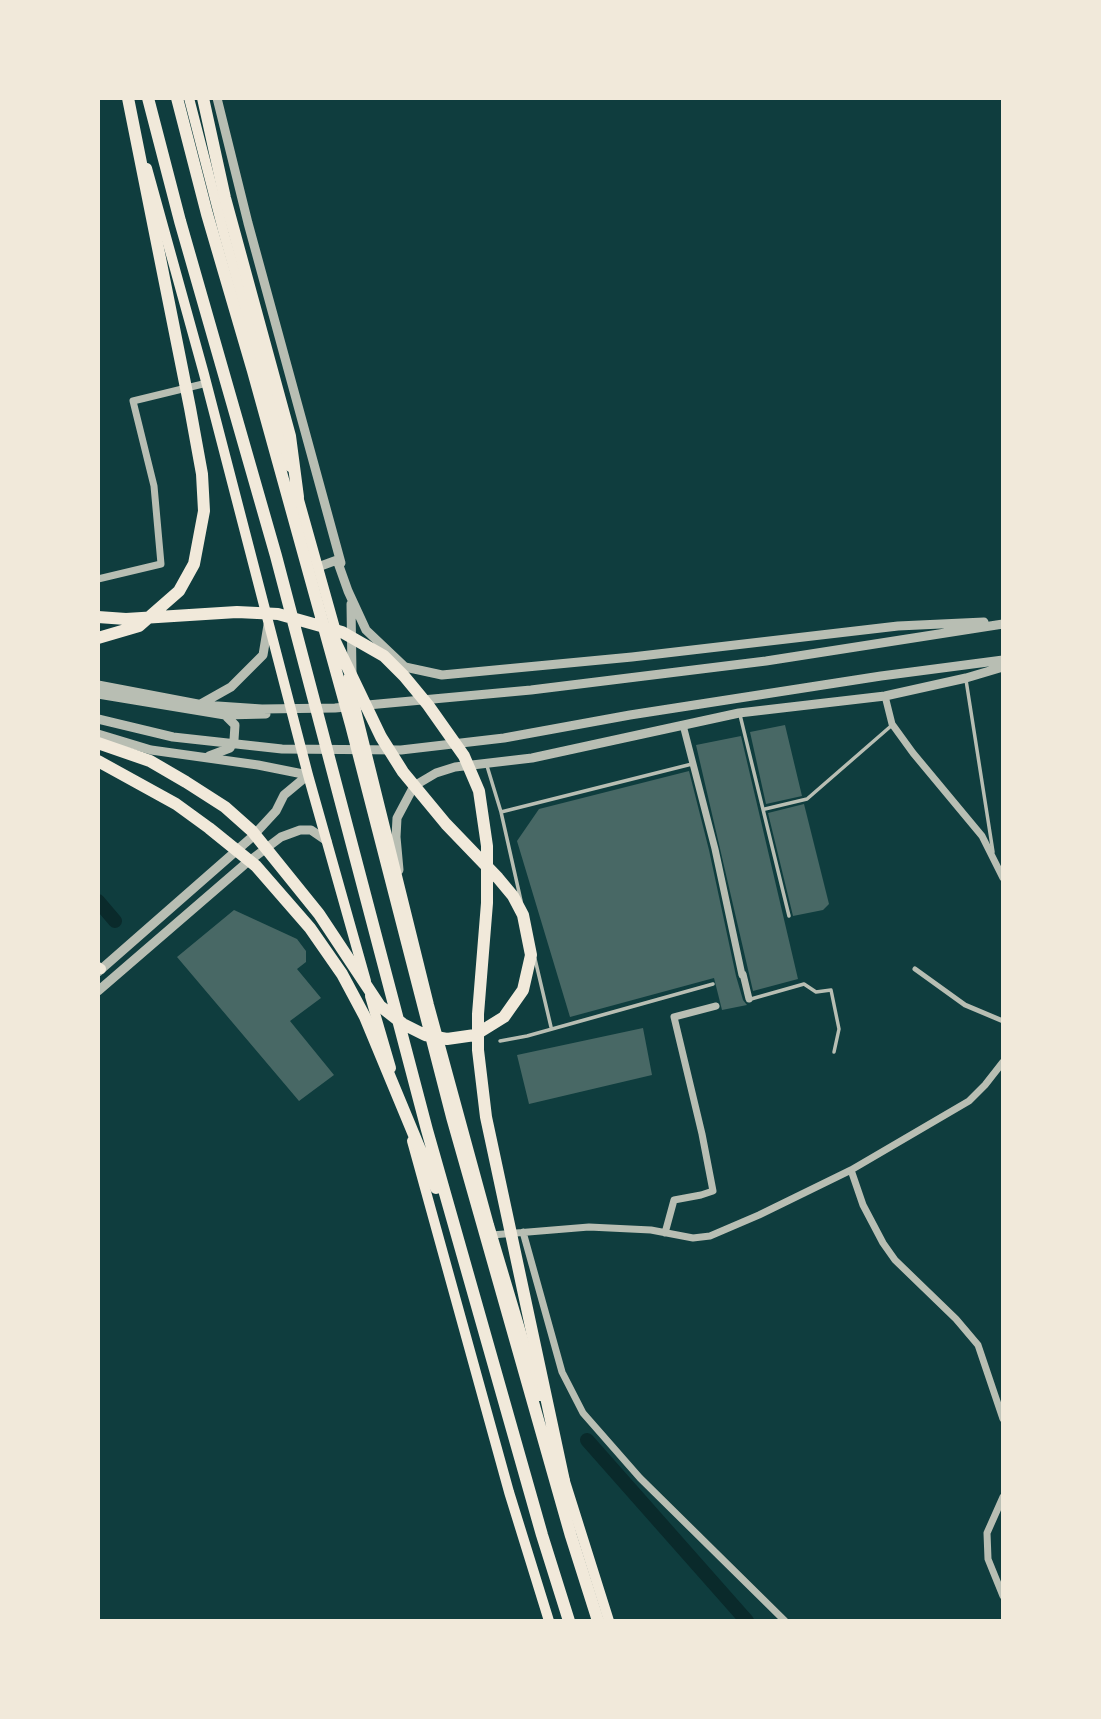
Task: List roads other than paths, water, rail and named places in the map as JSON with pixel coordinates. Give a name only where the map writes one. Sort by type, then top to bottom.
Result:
[{"type":"highway","points":[[98,638],[139,626],[179,591],[194,564],[204,511],[200,461],[128,98]]},
{"type":"highway","points":[[148,98],[180,221],[276,556],[371,919],[466,1265],[569,1621]]},
{"type":"highway","points":[[177,98],[207,214],[351,725],[456,1130],[598,1621]]},
{"type":"highway","points":[[202,98],[225,198],[290,436],[298,497]]},
{"type":"highway","points":[[98,743],[150,761],[225,807],[252,831],[319,914],[380,1006],[403,1024],[425,1035],[460,1038],[475,1035],[491,1027],[504,1017],[514,1004],[523,990],[531,955],[523,915],[513,896],[498,878],[446,824],[403,772],[381,737],[335,642],[280,467]]},
{"type":"highway","points":[[98,617],[126,619],[237,612],[278,614],[342,632],[384,656],[404,676],[464,755],[479,791],[487,846],[487,903],[478,1014],[478,1050],[486,1117],[582,1571]]},
{"type":"highway","points":[[98,761],[176,804],[209,828],[256,866],[310,928],[342,974],[365,1017],[418,1140],[466,1265]]},
{"type":"main road","points":[[128,98],[207,383],[307,775],[477,1382],[549,1621]]},
{"type":"main road","points":[[189,98],[224,234],[352,693],[403,899],[492,1235],[586,1554],[609,1621]]},
{"type":"street","points":[[217,98],[247,223],[351,598],[352,693]]},
{"type":"street","points":[[98,579],[160,564],[154,486],[133,401],[207,383]]},
{"type":"street","points":[[318,567],[337,560],[366,630],[405,667],[442,675],[632,657],[898,626],[1003,623]]},
{"type":"street","points":[[190,710],[231,687],[245,674],[262,655],[268,623]]},
{"type":"street","points":[[98,685],[203,705],[262,709],[335,708],[531,690],[766,660],[1003,623]]},
{"type":"street","points":[[98,719],[173,737],[282,749],[401,750],[504,737],[881,676],[1003,660]]},
{"type":"street","points":[[403,899],[396,837],[397,818],[414,786],[436,773],[455,767],[532,758],[739,713],[885,696],[1003,667]]},
{"type":"street","points":[[98,694],[225,715],[292,714]]},
{"type":"street","points":[[885,696],[892,724],[982,836],[1003,878]]},
{"type":"street","points":[[204,757],[230,748],[234,740],[234,724],[225,715]]},
{"type":"street","points":[[682,725],[715,849],[748,999]]},
{"type":"street","points":[[98,734],[151,750],[307,775]]},
{"type":"street","points":[[110,981],[99,968],[252,837],[276,811],[284,795],[307,775]]},
{"type":"street","points":[[98,991],[281,836],[300,830],[311,830],[327,841]]},
{"type":"street","points":[[915,969],[965,1005],[1003,1021]]},
{"type":"street","points":[[665,1233],[674,1200],[713,1191],[674,1017],[716,1006]]},
{"type":"street","points":[[492,1235],[589,1227],[693,1238],[710,1236],[759,1216],[851,1170],[969,1101],[1002,1065]]},
{"type":"street","points":[[851,1170],[863,1205],[889,1252],[978,1345],[1003,1419]]},
{"type":"street","points":[[523,1232],[562,1372],[583,1413],[640,1478],[785,1621]]},
{"type":"street","points":[[1003,1497],[987,1533],[988,1559],[1003,1596]]},
{"type":"lane","points":[[966,678],[994,861]]},
{"type":"lane","points":[[739,713],[765,809],[789,916]]},
{"type":"lane","points":[[765,809],[807,799],[892,724]]},
{"type":"lane","points":[[486,764],[501,812],[551,1027]]},
{"type":"lane","points":[[501,812],[692,764]]},
{"type":"lane","points":[[500,1041],[527,1036],[551,1027],[713,984]]},
{"type":"lane","points":[[748,999],[804,984],[817,992],[831,990],[839,1029],[834,1052]]},
{"type":"waterway","points":[[98,901],[115,921]]},
{"type":"waterway","points":[[587,1440],[747,1621]]}]
